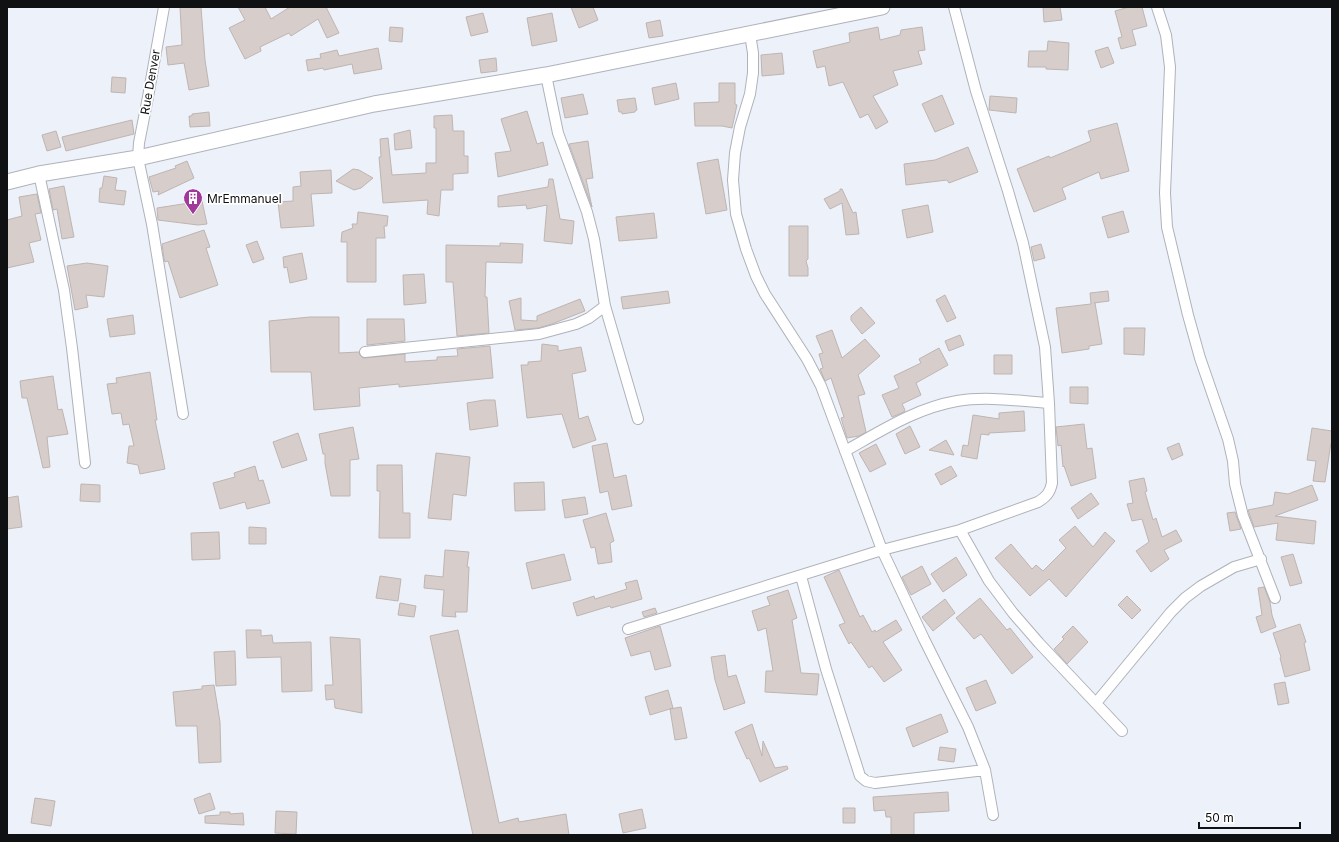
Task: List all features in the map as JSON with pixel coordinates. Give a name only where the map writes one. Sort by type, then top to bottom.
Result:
[{"type":"main road","points":[[7,182],[39,174],[138,158],[374,104],[546,75],[882,7]]},
{"type":"street","name":"Rue Denver","points":[[164,7],[139,143],[138,158],[152,224],[183,414]]},
{"type":"street","points":[[628,629],[882,550],[960,530],[1038,502],[1046,498],[1050,491],[1052,483],[1045,347],[1023,243],[976,91],[954,7]]},
{"type":"street","points":[[1157,7],[1166,35],[1170,67],[1165,193],[1167,227],[1200,358],[1234,461],[1235,484],[1239,503],[1275,598]]},
{"type":"street","points":[[750,34],[753,53],[753,73],[750,94],[740,128],[735,153],[733,180],[736,214],[746,249],[756,276],[765,294],[807,359],[821,386],[882,550],[968,727],[985,770],[993,815]]},
{"type":"street","points":[[546,75],[558,133],[587,212],[594,239],[605,306],[638,419]]},
{"type":"street","points":[[39,174],[64,290],[85,463]]},
{"type":"street","points":[[365,352],[540,334],[576,324],[589,318],[605,306]]},
{"type":"street","points":[[845,451],[904,419],[934,406],[958,401],[988,399],[1049,403]]},
{"type":"street","points":[[960,530],[988,581],[1009,608],[1039,643],[1122,731]]},
{"type":"street","points":[[1096,703],[1171,612],[1185,598],[1201,586],[1234,567],[1261,559]]},
{"type":"street","points":[[801,576],[826,669],[860,776],[866,781],[875,783],[985,770]]},
{"type":"building","points":[[180,7],[201,7],[205,60],[209,86],[189,90],[184,63],[168,65],[166,47],[182,45]]},
{"type":"building","points":[[238,7],[265,7],[271,19],[290,7],[326,7],[339,33],[327,38],[318,19],[291,36],[289,33],[260,47],[261,51],[245,59],[229,28],[245,20]]},
{"type":"building","points":[[571,7],[593,7],[598,20],[579,28]]},
{"type":"building","points":[[1043,7],[1060,7],[1062,20],[1044,22]]},
{"type":"building","points":[[1129,7],[1142,7],[1147,26],[1132,30],[1136,45],[1121,49],[1118,38],[1122,37],[1115,11]]},
{"type":"building","points":[[483,13],[488,32],[471,36],[466,17]]},
{"type":"building","points":[[552,13],[557,41],[532,46],[527,18]]},
{"type":"building","points":[[660,20],[663,36],[649,38],[646,23]]},
{"type":"building","points":[[390,27],[403,28],[402,42],[389,41]]},
{"type":"building","points":[[878,27],[880,40],[900,35],[901,30],[922,27],[925,50],[918,51],[922,64],[893,71],[898,85],[873,96],[888,122],[876,129],[868,114],[860,118],[843,82],[829,86],[825,66],[817,68],[813,51],[850,42],[849,33]]},
{"type":"building","points":[[1048,41],[1069,43],[1068,70],[1046,69],[1046,67],[1028,67],[1029,51],[1047,51]]},
{"type":"building","points":[[1108,47],[1114,63],[1101,68],[1095,51]]},
{"type":"building","points":[[378,48],[382,69],[354,74],[352,64],[324,70],[323,68],[308,71],[306,60],[321,58],[320,54],[337,50],[339,56]]},
{"type":"building","points":[[782,53],[784,74],[762,76],[761,55]]},
{"type":"building","points":[[496,58],[497,71],[481,73],[479,60]]},
{"type":"building","points":[[112,77],[126,78],[125,93],[111,92]]},
{"type":"building","points":[[676,83],[679,99],[655,105],[652,88]]},
{"type":"building","points":[[719,83],[735,83],[735,104],[737,105],[732,128],[722,126],[695,126],[694,103],[719,102]]},
{"type":"building","points":[[583,94],[588,114],[565,118],[561,98]]},
{"type":"building","points":[[942,95],[954,124],[935,132],[922,104]]},
{"type":"building","points":[[990,96],[1017,98],[1016,113],[989,110]]},
{"type":"building","points":[[635,98],[637,110],[635,112],[622,114],[622,112],[619,112],[617,100]]},
{"type":"building","points":[[527,111],[537,144],[543,142],[548,165],[498,177],[495,153],[511,151],[501,119]]},
{"type":"building","points":[[209,112],[210,126],[190,127],[189,116],[192,116],[192,114]]},
{"type":"building","points":[[452,115],[453,131],[464,131],[464,156],[468,156],[468,173],[453,174],[453,190],[441,190],[439,216],[427,214],[428,200],[383,203],[379,157],[381,157],[380,139],[388,138],[392,175],[426,173],[426,163],[436,163],[436,128],[434,128],[434,116]]},
{"type":"building","points":[[132,120],[134,134],[66,151],[62,137]]},
{"type":"building","points":[[1117,123],[1129,171],[1101,179],[1099,172],[1062,188],[1066,199],[1034,212],[1017,169],[1049,156],[1050,158],[1091,141],[1088,131]]},
{"type":"building","points":[[410,130],[412,148],[395,150],[394,134]]},
{"type":"building","points":[[56,131],[61,147],[47,151],[42,135]]},
{"type":"building","points":[[588,141],[593,178],[586,179],[592,207],[569,144]]},
{"type":"building","points":[[968,147],[978,172],[949,183],[947,180],[906,185],[904,164],[935,160]]},
{"type":"building","points":[[718,159],[727,210],[706,214],[697,163]]},
{"type":"building","points":[[187,161],[194,178],[158,195],[159,191],[153,192],[149,177],[176,168],[175,166]]},
{"type":"building","points":[[353,169],[359,170],[373,178],[361,188],[354,190],[336,181]]},
{"type":"building","points":[[331,170],[332,193],[311,194],[314,226],[281,228],[278,202],[293,201],[293,187],[301,186],[300,172]]},
{"type":"building","points":[[104,176],[117,178],[115,190],[126,191],[124,205],[99,202],[100,188],[102,188]]},
{"type":"building","points":[[549,179],[553,179],[560,219],[574,221],[572,244],[544,241],[547,205],[527,209],[526,205],[498,207],[498,196],[548,187]]},
{"type":"building","points":[[64,186],[74,237],[62,239],[57,209],[53,210],[49,189]]},
{"type":"building","points":[[840,189],[842,189],[853,213],[856,212],[859,234],[846,235],[842,203],[830,209],[824,199],[840,191]]},
{"type":"building","points":[[37,194],[41,213],[35,214],[41,240],[29,243],[34,262],[7,268],[7,220],[22,216],[19,197]]},
{"type":"building","points":[[202,201],[207,224],[198,225],[158,220],[157,208]]},
{"type":"building","points":[[928,205],[933,232],[907,238],[902,210]]},
{"type":"building","points":[[1123,211],[1129,232],[1108,238],[1102,217]]},
{"type":"building","points":[[358,212],[388,216],[387,226],[384,226],[385,238],[376,238],[376,282],[347,282],[347,242],[341,242],[342,232],[353,228],[352,224],[357,224]]},
{"type":"building","points":[[654,213],[657,238],[619,241],[616,217]]},
{"type":"building","points":[[789,226],[808,226],[808,259],[806,261],[808,276],[789,276]]},
{"type":"building","points":[[204,230],[210,247],[206,248],[218,285],[180,298],[168,261],[165,262],[164,259],[162,244]]},
{"type":"building","points":[[257,241],[264,259],[253,263],[246,245]]},
{"type":"building","points":[[500,243],[523,244],[522,263],[486,262],[485,297],[487,297],[489,333],[457,336],[453,282],[446,282],[446,245],[500,246]]},
{"type":"building","points":[[1041,244],[1045,258],[1034,261],[1031,247]]},
{"type":"building","points":[[302,253],[307,279],[290,283],[287,267],[284,268],[283,257]]},
{"type":"building","points":[[87,263],[108,266],[104,297],[86,295],[88,307],[75,310],[67,266]]},
{"type":"building","points":[[424,274],[426,303],[404,305],[403,275]]},
{"type":"building","points":[[668,291],[670,303],[623,309],[621,297]]},
{"type":"building","points":[[1108,291],[1109,301],[1094,303],[1102,344],[1089,346],[1089,349],[1062,353],[1056,308],[1091,304],[1090,293]]},
{"type":"building","points":[[945,295],[956,318],[947,322],[936,300]]},
{"type":"building","points":[[521,298],[521,320],[537,321],[537,316],[580,299],[585,311],[538,328],[515,330],[509,301]]},
{"type":"building","points":[[861,307],[875,323],[862,334],[851,320],[851,316]]},
{"type":"building","points":[[133,315],[135,334],[110,337],[107,319]]},
{"type":"building","points":[[310,317],[339,317],[339,353],[359,352],[363,358],[405,354],[405,362],[437,360],[437,357],[458,356],[457,349],[490,346],[493,378],[399,387],[399,384],[359,388],[360,406],[314,410],[311,372],[271,372],[269,321]]},
{"type":"building","points":[[367,319],[404,319],[405,341],[367,345]]},
{"type":"building","points":[[1124,328],[1145,328],[1144,355],[1124,354]]},
{"type":"building","points":[[832,330],[842,358],[865,339],[880,356],[858,375],[865,394],[858,396],[866,432],[859,436],[847,438],[841,418],[844,417],[831,378],[825,381],[820,369],[823,368],[819,354],[823,353],[816,336]]},
{"type":"building","points":[[960,335],[964,345],[949,351],[945,341]]},
{"type":"building","points":[[542,344],[558,346],[558,351],[581,347],[586,371],[572,374],[579,419],[588,416],[596,440],[573,448],[562,414],[527,418],[521,365],[528,365],[528,362],[541,361]]},
{"type":"building","points":[[939,348],[948,365],[916,383],[921,395],[902,404],[905,410],[904,412],[892,417],[882,395],[899,388],[894,376],[921,363],[919,359]]},
{"type":"building","points":[[994,355],[1012,355],[1012,374],[994,374]]},
{"type":"building","points":[[150,372],[157,420],[155,420],[165,469],[140,474],[138,465],[127,463],[129,446],[134,446],[129,424],[123,425],[121,413],[112,414],[107,384],[117,383],[116,378]]},
{"type":"building","points":[[53,376],[58,410],[62,409],[68,434],[47,437],[50,467],[43,468],[27,398],[22,398],[20,381]]},
{"type":"building","points":[[1070,387],[1088,387],[1088,404],[1070,403]]},
{"type":"building","points":[[495,400],[498,426],[470,430],[467,403]]},
{"type":"building","points":[[1024,411],[1025,431],[989,433],[989,435],[981,434],[977,459],[961,456],[963,445],[968,446],[973,415],[999,419],[999,413]]},
{"type":"building","points":[[1084,424],[1087,449],[1092,448],[1096,478],[1071,486],[1064,466],[1063,467],[1061,445],[1058,446],[1056,427]]},
{"type":"building","points":[[910,426],[920,447],[905,454],[896,434]]},
{"type":"building","points":[[353,427],[359,459],[350,460],[350,496],[331,496],[325,463],[325,454],[323,454],[319,434]]},
{"type":"building","points":[[1312,428],[1332,431],[1332,443],[1325,482],[1313,481],[1316,461],[1307,460]]},
{"type":"building","points":[[298,433],[307,460],[282,468],[273,442]]},
{"type":"building","points":[[946,440],[954,455],[929,450]]},
{"type":"building","points":[[607,443],[614,478],[626,475],[632,506],[612,510],[608,491],[600,493],[592,446]]},
{"type":"building","points":[[1179,443],[1183,455],[1172,460],[1167,448]]},
{"type":"building","points":[[876,444],[886,464],[870,472],[859,453]]},
{"type":"building","points":[[436,453],[470,457],[466,496],[453,494],[451,520],[428,518]]},
{"type":"building","points":[[377,465],[402,465],[403,513],[410,513],[410,538],[379,538],[380,491],[377,491]]},
{"type":"building","points":[[255,466],[259,481],[263,480],[270,503],[247,509],[245,502],[220,509],[213,483],[235,477],[234,473]]},
{"type":"building","points":[[951,466],[957,476],[941,485],[935,474]]},
{"type":"building","points":[[1144,478],[1147,491],[1145,492],[1153,520],[1156,518],[1162,537],[1176,530],[1182,541],[1164,550],[1169,559],[1151,572],[1136,551],[1149,542],[1142,519],[1132,521],[1127,504],[1133,503],[1129,481]]},
{"type":"building","points":[[544,482],[545,510],[515,511],[514,483]]},
{"type":"building","points":[[81,484],[100,485],[100,502],[80,501]]},
{"type":"building","points":[[1312,485],[1318,500],[1275,516],[1316,521],[1314,544],[1276,540],[1278,523],[1254,527],[1248,510],[1273,505],[1275,492],[1288,494]]},
{"type":"building","points":[[1091,493],[1099,504],[1078,519],[1071,508]]},
{"type":"building","points":[[18,496],[22,527],[7,529],[7,498]]},
{"type":"building","points":[[585,497],[588,514],[565,518],[562,500]]},
{"type":"building","points":[[1235,512],[1241,529],[1230,531],[1227,513]]},
{"type":"building","points":[[606,513],[614,541],[610,543],[612,562],[598,564],[595,547],[591,548],[583,520]]},
{"type":"building","points":[[1075,526],[1093,547],[1105,532],[1115,541],[1066,597],[1049,579],[1030,596],[995,558],[1011,544],[1032,569],[1036,565],[1043,571],[1066,548],[1059,540]]},
{"type":"building","points":[[249,527],[266,528],[266,544],[249,544]]},
{"type":"building","points":[[219,532],[220,559],[192,560],[191,533]]},
{"type":"building","points":[[445,550],[469,552],[467,567],[469,567],[467,612],[455,612],[456,617],[442,616],[444,590],[424,588],[425,575],[443,577]]},
{"type":"building","points":[[564,554],[571,580],[532,589],[526,563]]},
{"type":"building","points":[[1293,554],[1302,583],[1290,586],[1281,557]]},
{"type":"building","points":[[956,557],[967,575],[943,592],[931,574]]},
{"type":"building","points":[[922,566],[931,584],[911,595],[902,577]]},
{"type":"building","points":[[839,570],[860,617],[863,615],[872,632],[875,630],[876,632],[896,620],[902,630],[883,642],[902,670],[884,682],[872,666],[869,668],[851,642],[849,644],[839,625],[845,623],[824,577]]},
{"type":"building","points":[[380,576],[401,579],[398,601],[376,598]]},
{"type":"building","points":[[637,580],[642,599],[611,608],[610,606],[577,616],[573,603],[594,596],[595,599],[627,589],[625,583]]},
{"type":"building","points":[[1264,587],[1270,602],[1276,627],[1261,633],[1256,617],[1262,615],[1258,588]]},
{"type":"building","points":[[788,590],[797,618],[792,620],[801,673],[819,674],[817,695],[765,692],[766,671],[773,671],[766,628],[758,631],[752,611],[770,605],[767,597]]},
{"type":"building","points":[[1127,596],[1141,610],[1132,619],[1118,605]]},
{"type":"building","points":[[980,598],[1007,630],[1010,628],[1033,657],[1012,674],[981,634],[974,639],[956,618]]},
{"type":"building","points":[[945,599],[955,613],[933,631],[922,617]]},
{"type":"building","points":[[400,603],[416,606],[414,617],[398,615]]},
{"type":"building","points":[[655,608],[657,613],[644,617],[642,612]]},
{"type":"building","points":[[1300,624],[1306,642],[1304,643],[1310,670],[1285,677],[1281,657],[1273,633]]},
{"type":"building","points":[[660,626],[671,666],[655,670],[650,651],[631,656],[625,638]]},
{"type":"building","points":[[1073,626],[1088,642],[1067,664],[1054,649],[1064,639],[1062,637]]},
{"type":"building","points":[[246,630],[261,630],[261,636],[272,635],[273,643],[311,642],[312,691],[282,692],[281,657],[247,658]]},
{"type":"building","points":[[458,630],[499,823],[518,818],[519,822],[566,814],[569,835],[473,835],[430,636]]},
{"type":"building","points":[[330,637],[360,639],[362,713],[335,708],[334,699],[326,700],[325,685],[333,685]]},
{"type":"building","points":[[235,651],[236,685],[216,686],[214,652]]},
{"type":"building","points":[[725,655],[728,677],[736,675],[745,703],[724,710],[715,680],[711,657]]},
{"type":"building","points":[[986,680],[996,703],[976,711],[966,688]]},
{"type":"building","points":[[1285,682],[1289,703],[1278,705],[1274,684]]},
{"type":"building","points":[[214,685],[220,722],[221,762],[199,763],[197,726],[176,726],[173,692],[202,689],[202,686]]},
{"type":"building","points":[[668,690],[673,708],[650,715],[645,697]]},
{"type":"building","points":[[681,707],[687,738],[675,740],[670,709]]},
{"type":"building","points":[[941,714],[948,732],[913,747],[906,728]]},
{"type":"building","points":[[752,724],[762,756],[763,741],[775,768],[787,766],[788,769],[760,782],[749,758],[747,759],[735,732]]},
{"type":"building","points":[[940,747],[956,749],[954,762],[938,760]]},
{"type":"building","points":[[948,792],[949,811],[914,813],[914,835],[891,835],[891,817],[886,817],[885,810],[874,811],[873,797]]},
{"type":"building","points":[[210,793],[215,809],[199,814],[194,799]]},
{"type":"building","points":[[35,798],[55,801],[51,826],[31,823]]},
{"type":"building","points":[[843,808],[855,808],[855,823],[843,823]]},
{"type":"building","points":[[642,809],[646,828],[623,833],[619,814]]},
{"type":"building","points":[[276,811],[297,812],[296,834],[275,833]]},
{"type":"building","points":[[220,812],[230,812],[230,814],[243,813],[244,825],[205,823],[205,816],[220,815]]},
{"type":"place","name":"MrEmmanuel","points":[[193,215]]}]
